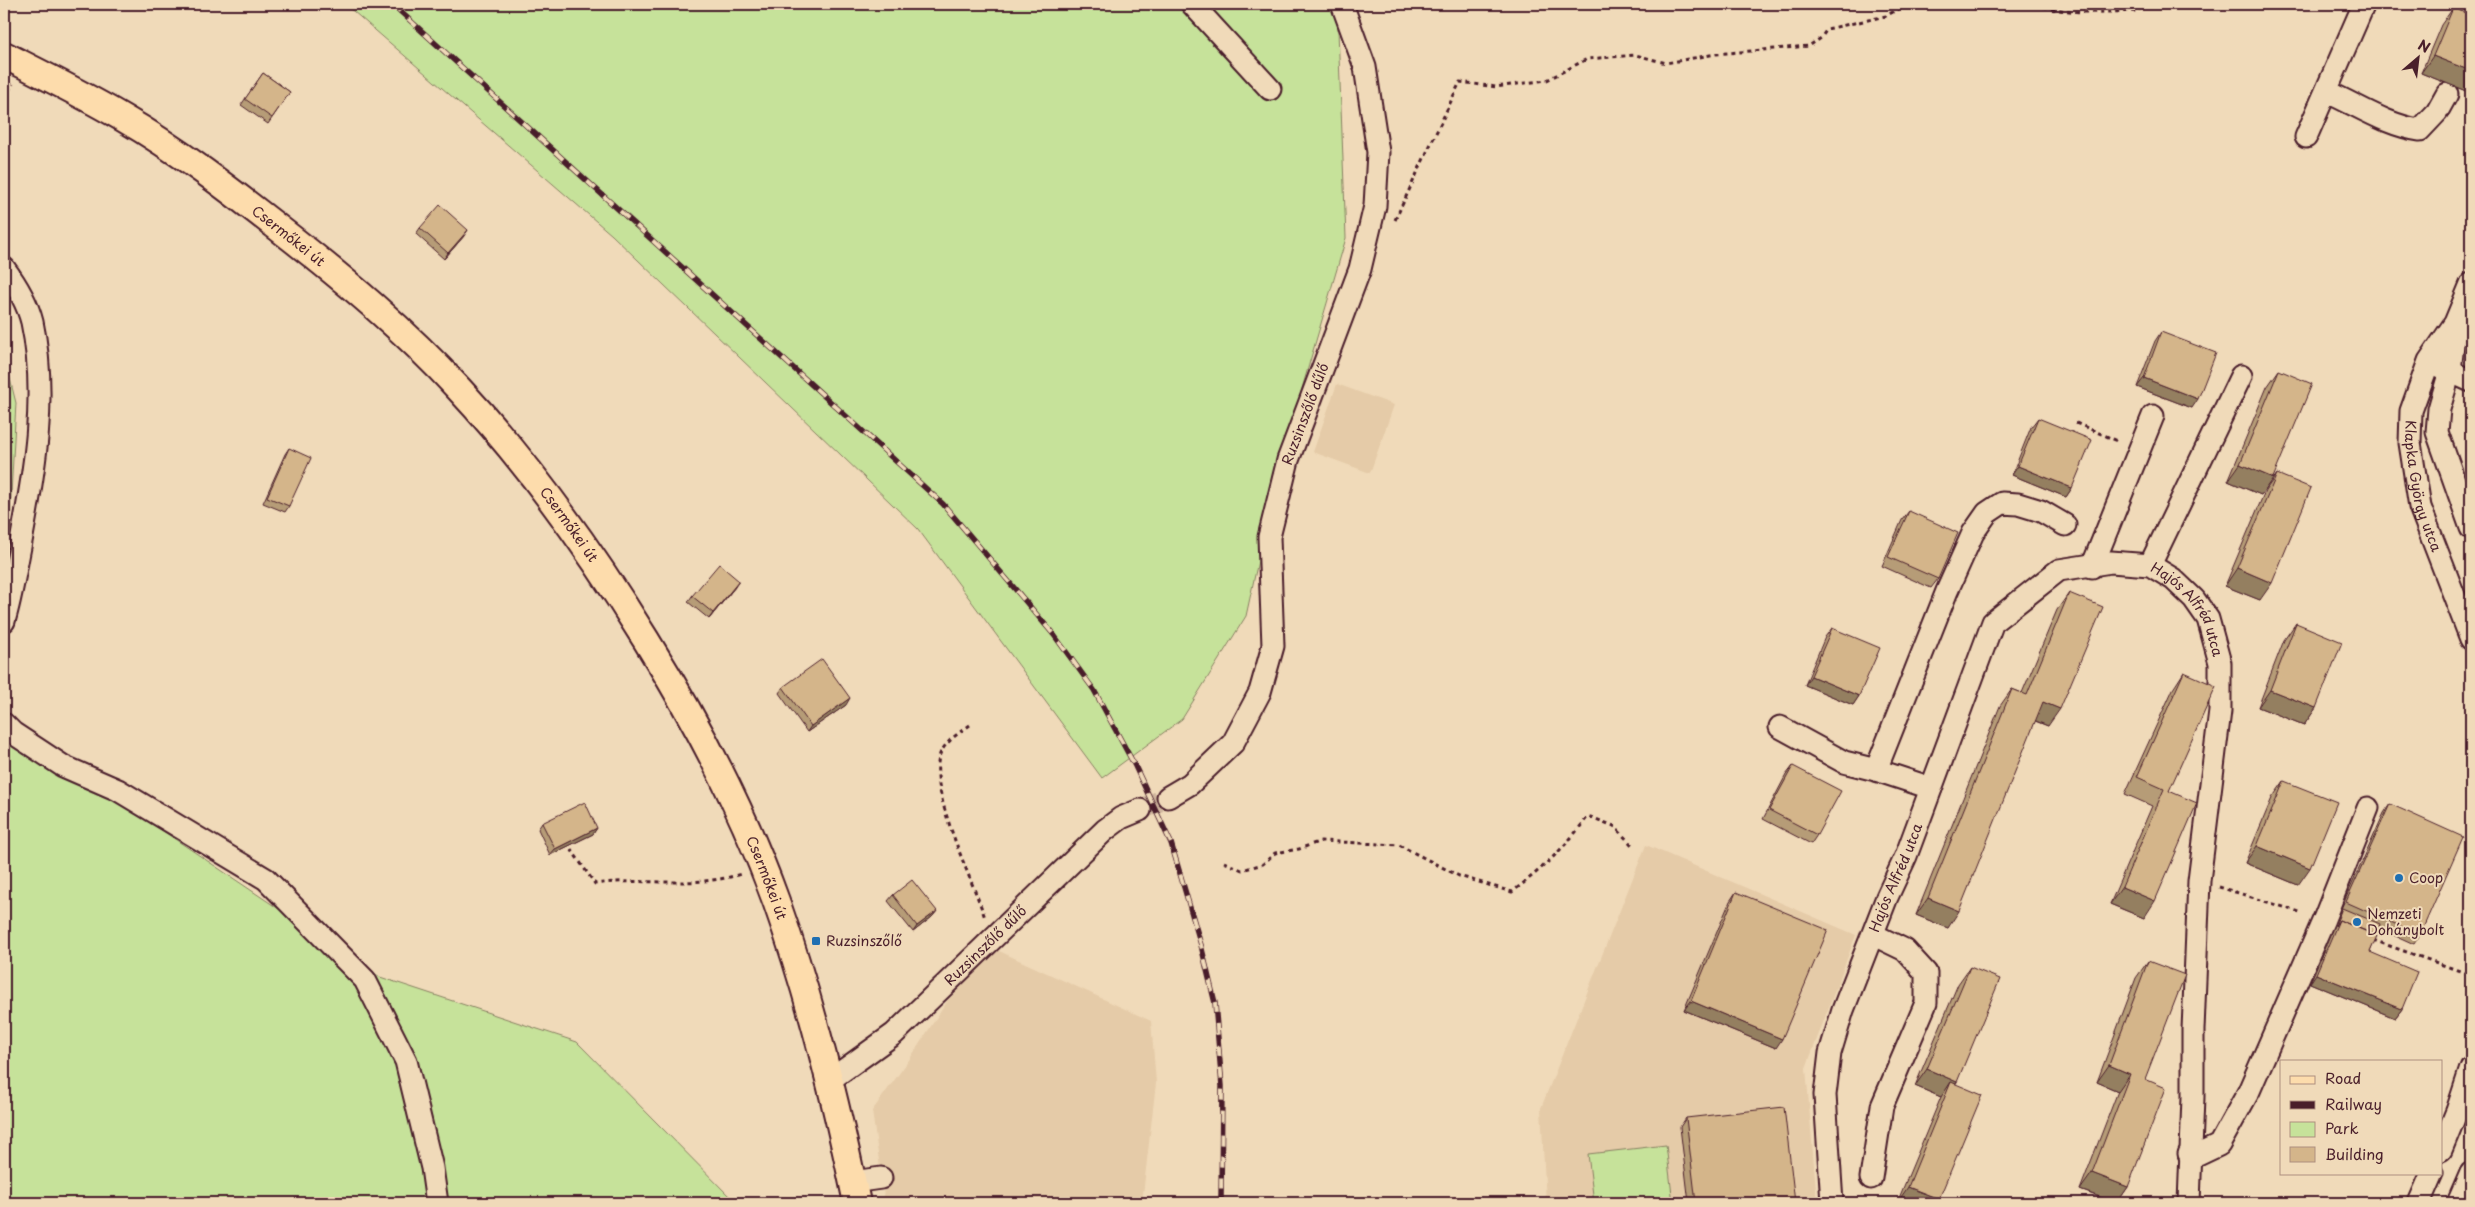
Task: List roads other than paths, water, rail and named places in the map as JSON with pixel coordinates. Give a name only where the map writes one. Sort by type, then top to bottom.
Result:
[{"type":"main road","name":"Csermőkei út","points":[[4,55],[124,118],[226,186],[322,262],[394,323],[460,390],[534,476],[600,567],[672,683],[735,804],[763,868],[787,934],[830,1080],[855,1193]]},
{"type":"street","points":[[1192,4],[1270,89]]},
{"type":"street","name":"Ruzsinszőlő dűlő","points":[[1168,797],[1190,784],[1233,743],[1260,692],[1273,646],[1269,537],[1288,460],[1360,269],[1375,206],[1378,152],[1365,67],[1342,4]]},
{"type":"street","points":[[2306,137],[2364,4]]},
{"type":"street","points":[[2327,92],[2394,123],[2420,130],[2437,112],[2447,94]]},
{"type":"street","points":[[4,268],[19,289],[32,321],[38,371],[39,434],[23,531],[4,622]]},
{"type":"street","points":[[2455,323],[2471,284]]},
{"type":"street","name":"Klapka György utca","points":[[2455,323],[2429,362],[2411,411],[2410,443],[2420,507],[2471,640]]},
{"type":"street","name":"Klapka György utca","points":[[2455,323],[2450,371],[2438,409],[2437,432],[2471,528]]},
{"type":"street","points":[[2429,362],[2471,381]]},
{"type":"street","points":[[2150,565],[2240,376]]},
{"type":"street","points":[[2092,567],[2153,416]]},
{"type":"street","points":[[1876,770],[1947,591],[1973,533],[1987,513],[2002,503],[2018,504],[2041,511],[2065,525]]},
{"type":"street","name":"Hajós Alfréd utca","points":[[1839,1201],[1825,1095],[1830,1053],[1843,1010],[1874,935],[1994,622],[2059,570],[2092,567],[2111,562],[2150,565],[2173,579],[2194,599],[2208,619],[2220,663],[2220,711],[2199,881],[2189,1203]]},
{"type":"street","points":[[4,724],[13,733],[63,766],[118,790],[266,879],[365,980],[406,1061],[432,1168],[437,1203]]},
{"type":"street","points":[[1780,727],[1844,762],[1931,788]]},
{"type":"street","points":[[2190,1154],[2198,1155],[2219,1145],[2249,1091],[2324,919],[2368,808]]},
{"type":"street","name":"Ruzsinszőlő dűlő","points":[[830,1080],[894,1034],[1105,830],[1122,818],[1140,810]]},
{"type":"street","points":[[1871,1178],[1882,1106],[1926,1004],[1926,974],[1906,950],[1874,935]]},
{"type":"street","points":[[2442,1148],[2458,1111],[2471,1068]]},
{"type":"street","points":[[2458,1203],[2471,1173]]},
{"type":"street","points":[[2419,1203],[2432,1174]]},
{"type":"street","points":[[855,1193],[881,1178]]},
{"type":"tunnel","points":[[1140,810],[1168,797]]},
{"type":"railway","points":[[392,4],[943,504],[1054,635],[1094,690],[1135,766],[1171,843],[1201,945],[1215,1003],[1222,1086],[1221,1203]]},
{"type":"place","name":"Coop","points":[[2399,878]]},
{"type":"place","name":"Nemzeti Dohánybolt","points":[[2357,922]]},
{"type":"place","name":"Ruzsinszőlő","points":[[816,941]]}]
